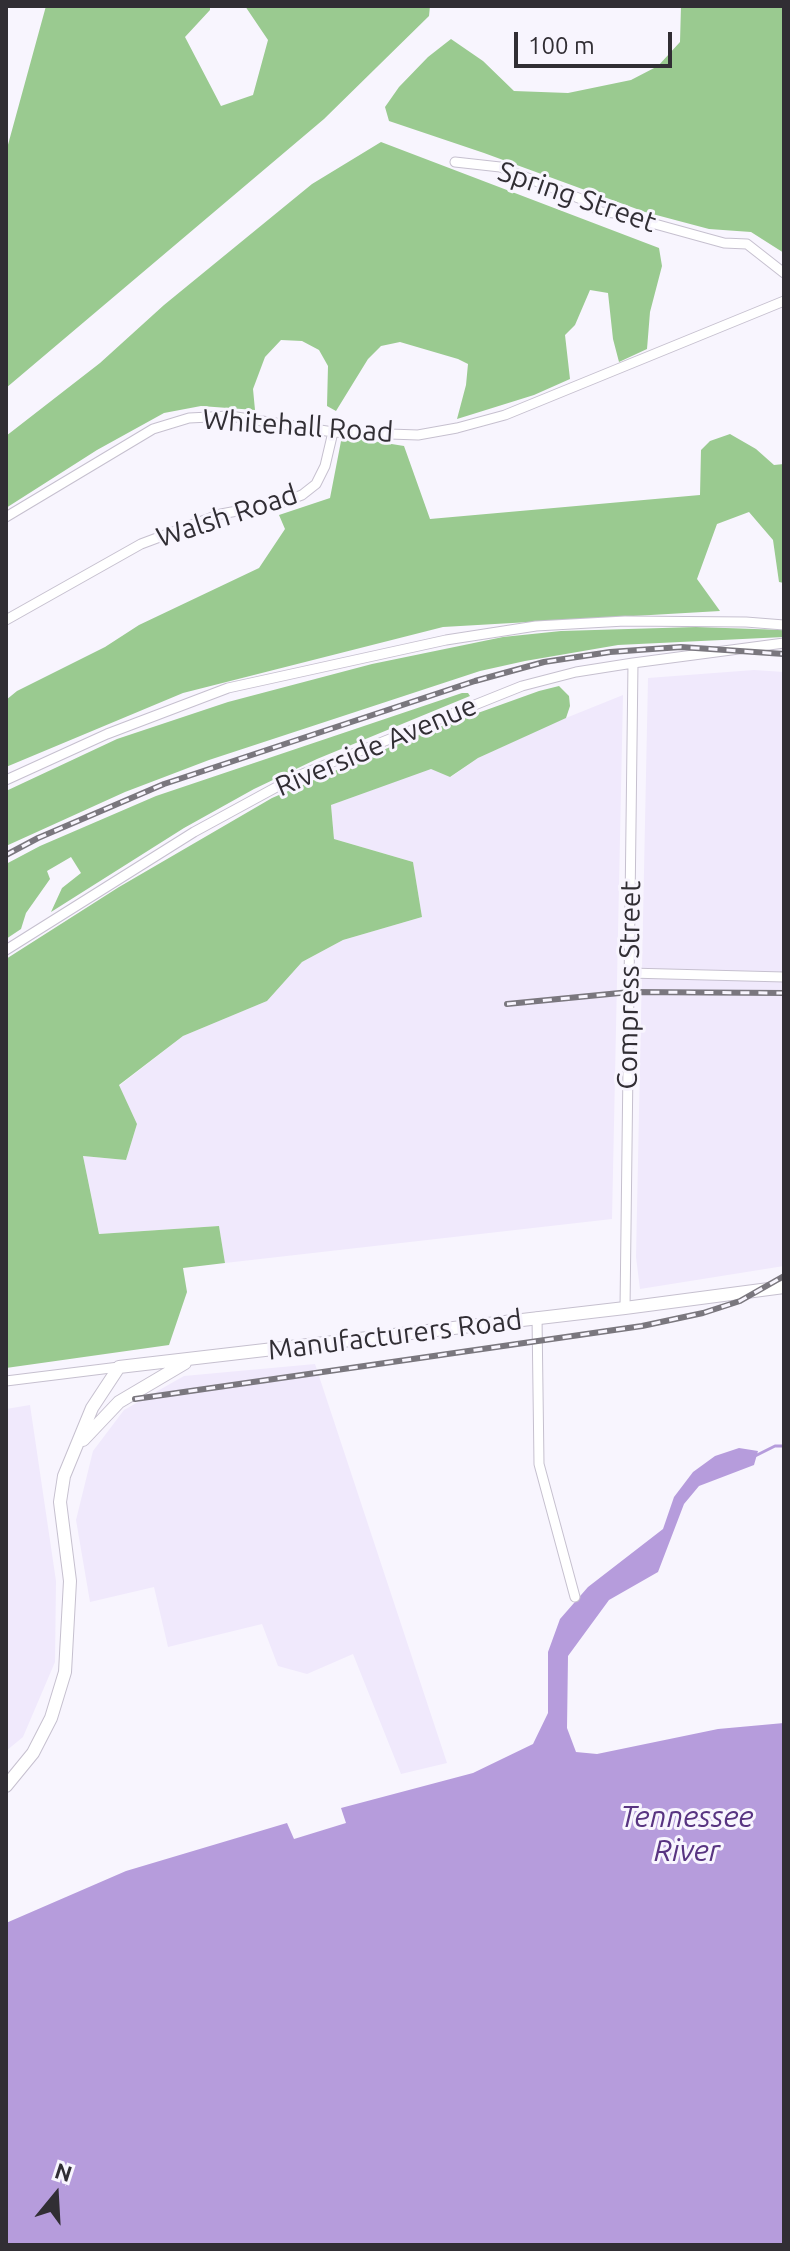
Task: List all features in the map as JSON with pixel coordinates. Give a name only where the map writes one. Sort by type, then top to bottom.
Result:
[{"type":"main road","name":"Manufacturers Road","points":[[119,1367],[784,1287]]},
{"type":"main road","points":[[73,1452],[119,1402],[191,1360]]},
{"type":"main road","points":[[6,1786],[33,1753],[51,1718],[65,1672],[70,1581],[60,1502],[64,1476],[92,1408],[119,1367]]},
{"type":"street","name":"Spring Street","points":[[455,162],[500,167],[581,199],[601,212],[615,213],[724,243],[747,244],[784,273]]},
{"type":"street","name":"Whitehall Road","points":[[6,517],[153,429],[189,418],[230,416],[333,432],[418,435],[457,428],[505,415],[784,301]]},
{"type":"street","name":"Walsh Road","points":[[6,620],[141,544],[221,514],[280,503],[302,495],[316,484],[325,466],[333,432]]},
{"type":"street","points":[[6,780],[107,734],[228,688],[446,640],[536,626],[625,621],[784,625]]},
{"type":"street","name":"Riverside Avenue","points":[[6,950],[194,832],[295,777],[522,686],[576,672],[784,643]]},
{"type":"street","name":"Compress Street","points":[[625,1308],[633,663]]},
{"type":"street","points":[[629,973],[784,977]]},
{"type":"street","points":[[537,1317],[539,1464],[575,1597]]},
{"type":"street","name":"Manufacturers Road","points":[[6,1381],[119,1367]]},
{"type":"shaded area","points":[[754,670],[784,672],[784,1266],[640,1289],[636,1257],[648,678]]},
{"type":"shaded area","points":[[623,695],[612,1219],[225,1263],[219,1226],[99,1234],[83,1156],[126,1160],[137,1124],[119,1086],[183,1036],[267,1001],[302,962],[343,940],[422,917],[413,862],[334,839],[331,805],[431,768],[451,777],[478,758]]},
{"type":"shaded area","points":[[315,1364],[447,1763],[401,1774],[353,1654],[307,1674],[278,1666],[262,1624],[168,1647],[154,1587],[90,1602],[76,1520],[93,1451],[124,1410],[184,1376]]},
{"type":"shaded area","points":[[30,1405],[56,1581],[55,1662],[23,1737],[6,1751],[6,1409]]},
{"type":"green space","points":[[46,6],[210,6],[210,10],[185,37],[221,106],[253,95],[268,40],[245,6],[430,6],[429,16],[324,119],[6,388],[6,152]]},
{"type":"green space","points":[[681,6],[784,6],[784,253],[751,232],[709,229],[645,212],[389,121],[385,107],[399,87],[451,39],[483,61],[514,91],[568,93],[631,80],[658,66],[680,42]]},
{"type":"green space","points":[[381,142],[659,248],[662,266],[650,312],[647,349],[619,362],[608,293],[590,290],[575,325],[565,335],[570,379],[534,395],[457,419],[468,364],[458,359],[400,342],[381,346],[368,359],[336,411],[327,406],[328,366],[319,350],[302,341],[281,340],[265,357],[253,389],[255,410],[201,406],[164,413],[97,450],[6,508],[6,436],[100,363],[164,305],[312,184]]},
{"type":"green space","points":[[730,434],[756,449],[774,465],[784,464],[784,583],[779,582],[773,540],[749,512],[717,524],[697,579],[720,611],[443,627],[183,693],[6,767],[6,700],[17,691],[105,647],[139,625],[259,568],[285,529],[279,515],[330,498],[342,436],[404,446],[430,519],[700,495],[701,450],[710,441]]},
{"type":"green space","points":[[696,627],[784,630],[784,637],[618,645],[480,671],[209,760],[125,792],[6,846],[6,791],[117,739],[228,702],[372,664],[503,637],[561,631]]},
{"type":"green space","points":[[559,686],[569,696],[566,718],[478,758],[450,777],[431,769],[331,805],[334,839],[413,862],[422,917],[343,940],[302,962],[267,1001],[183,1036],[119,1085],[137,1124],[126,1160],[83,1156],[99,1234],[219,1226],[225,1263],[183,1268],[187,1292],[169,1345],[6,1368],[6,959],[119,887],[272,798],[425,732]]},
{"type":"green space","points":[[462,693],[470,696],[317,759],[254,789],[184,828],[51,912],[62,888],[81,873],[71,857],[47,871],[50,879],[26,913],[21,929],[6,939],[6,864],[156,796]]},
{"type":"water","name":"Tennessee River","points":[[739,1448],[758,1451],[754,1465],[699,1486],[684,1504],[658,1572],[609,1600],[568,1656],[567,1728],[576,1752],[597,1754],[718,1729],[784,1723],[784,2245],[6,2245],[6,1923],[126,1871],[287,1823],[294,1839],[346,1823],[341,1808],[473,1773],[533,1744],[548,1713],[548,1652],[560,1619],[588,1587],[663,1529],[674,1497],[693,1472],[715,1456]]},
{"type":"waterway","points":[[755,1456],[775,1446],[784,1446]]},
{"type":"railway","points":[[6,855],[164,784],[475,681],[544,662],[610,652],[681,647],[784,654]]},
{"type":"railway","points":[[507,1004],[630,992],[784,993]]},
{"type":"railway","points":[[135,1399],[642,1326],[703,1313],[740,1301],[784,1276]]}]
